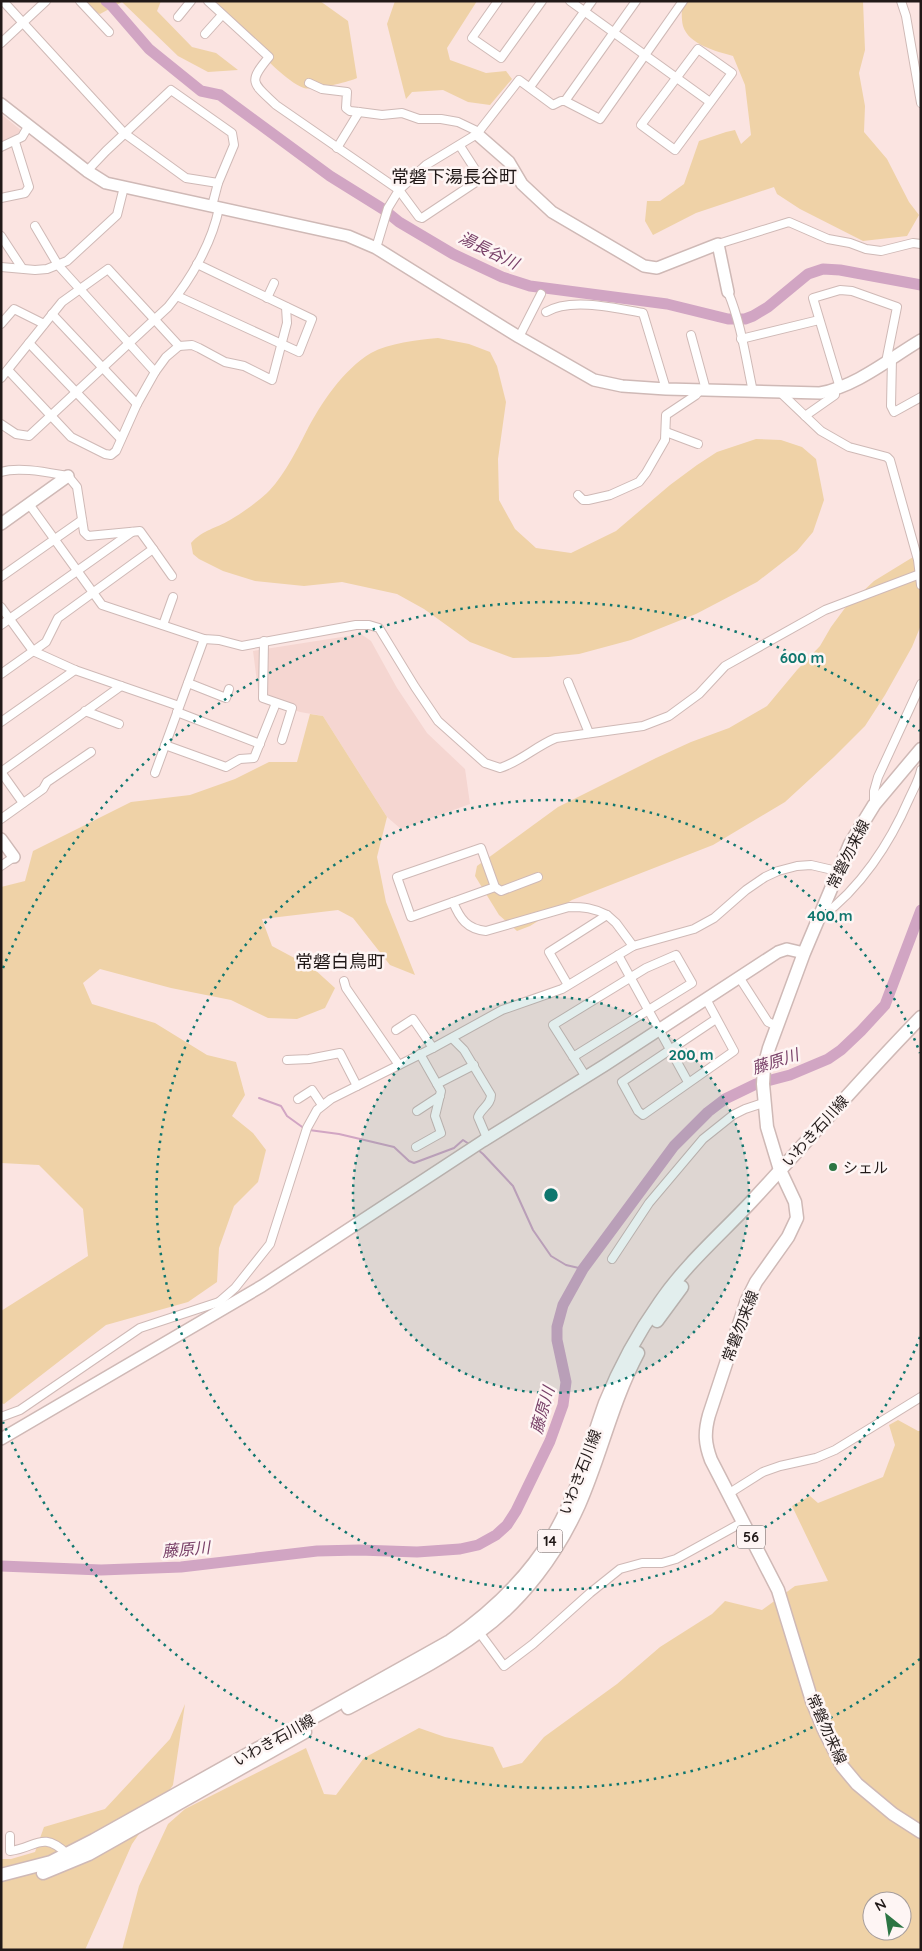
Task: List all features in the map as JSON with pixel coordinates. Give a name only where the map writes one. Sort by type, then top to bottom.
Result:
[{"type":"main road","name":"常磐勿来線","points":[[921,748],[874,805],[850,844],[804,953],[764,1067],[763,1102],[767,1127],[781,1174],[795,1202],[797,1218],[788,1237],[756,1282],[747,1300],[704,1434],[711,1460],[778,1590],[812,1701],[842,1766],[857,1784],[893,1814],[921,1832]]},
{"type":"main road","name":"いわき石川線","points":[[1,1884],[50,1871],[89,1854],[428,1664],[479,1632],[520,1595],[536,1577],[558,1545],[578,1506],[614,1408],[635,1358],[647,1336],[682,1287],[702,1263],[781,1174],[855,1086],[921,1017]]},
{"type":"main road","name":"いわき石川線","points":[[1,1875],[26,1870],[67,1854],[442,1645],[474,1625],[493,1609],[524,1577],[553,1535],[575,1489],[606,1402],[620,1371],[644,1326],[664,1296],[687,1267],[781,1174],[921,1028]]},
{"type":"street","points":[[3,1],[124,133],[186,178],[218,183]]},
{"type":"street","points":[[1,43],[46,1]]},
{"type":"street","points":[[80,1],[109,32]]},
{"type":"street","points":[[178,17],[191,1]]},
{"type":"street","points":[[208,1],[270,57],[254,77],[258,88],[276,105],[336,148],[400,190],[416,215],[422,218],[476,183],[480,177],[460,146]]},
{"type":"street","points":[[498,1],[472,38],[501,58],[542,1]]},
{"type":"street","points":[[570,1],[710,102]]},
{"type":"street","points":[[530,87],[592,1]]},
{"type":"street","points":[[565,102],[636,1]]},
{"type":"street","points":[[376,248],[388,208],[400,190],[426,165],[460,146],[478,133],[519,80],[553,105],[561,101],[565,102],[600,119],[683,1]]},
{"type":"street","points":[[902,1],[917,53],[921,103]]},
{"type":"street","points":[[205,34],[222,15]]},
{"type":"street","points":[[698,49],[732,73],[675,150],[641,125],[677,79],[698,49]]},
{"type":"street","points":[[309,83],[322,89],[347,92],[346,108],[350,111],[402,114],[426,120],[441,119],[458,122],[478,133],[509,162],[522,184],[552,212],[638,264],[651,268],[657,268],[718,244],[789,222],[828,239],[850,243],[866,249],[881,251],[921,244]]},
{"type":"street","points":[[1,424],[8,430],[29,436],[154,320],[177,296],[213,233],[218,183],[234,145],[232,133],[170,90],[87,171]]},
{"type":"street","points":[[1,104],[87,171],[106,183],[348,236],[376,248],[519,337],[594,380],[622,386],[666,389],[820,393],[838,389],[921,340]]},
{"type":"street","points":[[336,148],[359,112]]},
{"type":"street","points":[[1,147],[15,142],[22,137],[29,125]]},
{"type":"street","points":[[1,198],[25,193],[29,187],[15,142]]},
{"type":"street","points":[[1,267],[41,269],[66,261],[117,215],[124,187]]},
{"type":"street","points":[[35,226],[58,265],[155,372]]},
{"type":"street","points":[[1,236],[22,268]]},
{"type":"street","points":[[718,244],[728,292],[737,313],[738,326],[753,392]]},
{"type":"street","points":[[177,296],[299,352],[312,319],[196,264]]},
{"type":"street","points":[[1,378],[62,302],[108,269],[179,346]]},
{"type":"street","points":[[267,298],[274,283]]},
{"type":"street","points":[[805,416],[835,395],[838,389],[813,298],[840,290],[852,291],[897,307],[889,360],[891,406],[894,412],[921,397]]},
{"type":"street","points":[[519,337],[541,294]]},
{"type":"street","points":[[546,312],[554,307],[568,304],[614,308],[643,313],[666,389]]},
{"type":"street","points":[[8,370],[71,437],[109,455],[114,453],[122,439],[137,404],[155,372],[166,357],[179,346],[192,345],[225,362],[244,366],[272,380],[287,323],[286,308]]},
{"type":"street","points":[[1,324],[14,309],[44,324]]},
{"type":"street","points":[[52,314],[137,404]]},
{"type":"street","points":[[741,339],[819,320]]},
{"type":"street","points":[[691,335],[703,390]]},
{"type":"street","points":[[29,343],[122,439]]},
{"type":"street","points":[[578,495],[583,500],[588,500],[610,495],[639,482],[660,450],[666,432],[666,415],[703,390]]},
{"type":"street","points":[[782,393],[820,431],[849,447],[887,457],[890,460],[919,560],[921,585]]},
{"type":"street","points":[[666,432],[698,444]]},
{"type":"street","points":[[1,472],[9,470],[68,476],[77,487],[84,532],[88,536],[140,531],[172,576]]},
{"type":"street","points":[[1,524],[68,476]]},
{"type":"street","points":[[29,504],[102,604],[204,639],[219,640],[242,646],[356,625],[369,625],[379,628],[438,721],[485,763],[500,768],[556,738],[643,726],[669,716],[699,694],[725,666],[825,610],[920,574]]},
{"type":"street","points":[[1,577],[82,520]]},
{"type":"street","points":[[1,625],[132,532]]},
{"type":"street","points":[[1,674],[46,642],[58,618],[153,549]]},
{"type":"street","points":[[163,625],[173,597]]},
{"type":"street","points":[[1,607],[33,651],[74,670],[178,709],[260,744]]},
{"type":"street","points":[[155,773],[204,639]]},
{"type":"street","points":[[264,641],[263,698],[292,708],[282,740]]},
{"type":"street","points":[[1,722],[74,670]]},
{"type":"street","points":[[568,682],[589,733]]},
{"type":"street","points":[[188,684],[226,698],[229,689]]},
{"type":"street","points":[[874,805],[874,791],[878,776],[921,684]]},
{"type":"street","points":[[23,803],[1,772],[120,686]]},
{"type":"street","points":[[165,745],[226,768],[240,759],[254,758],[276,702]]},
{"type":"street","points":[[85,711],[119,724]]},
{"type":"street","points":[[1,819],[43,789],[47,782],[91,752]]},
{"type":"street","points":[[817,920],[833,909],[877,857],[904,811],[921,770]]},
{"type":"street","points":[[1,839],[14,857],[1,866]]},
{"type":"street","points":[[495,887],[411,917],[397,878],[481,848],[495,887],[501,890],[538,877]]},
{"type":"street","points":[[1,1416],[20,1410],[140,1328],[221,1306],[270,1244],[306,1129],[312,1116],[322,1105],[510,1007],[568,985],[633,946],[694,929],[714,918],[746,890],[778,871],[797,866],[811,865],[837,871]]},
{"type":"street","points":[[453,902],[457,913],[468,926],[476,930],[486,931],[570,907],[596,909],[616,923],[633,946]]},
{"type":"street","points":[[568,985],[549,952],[607,915]]},
{"type":"street","points":[[1,1439],[221,1306],[586,1077],[782,950],[787,949],[804,953]]},
{"type":"street","points":[[618,955],[688,1082]]},
{"type":"street","points":[[573,1057],[692,983],[676,955],[646,968],[553,1025],[573,1057],[586,1077]]},
{"type":"street","points":[[739,977],[768,1022],[777,1026]]},
{"type":"street","points":[[344,980],[346,988],[399,1065]]},
{"type":"street","points":[[706,999],[734,1051],[643,1115],[638,1112],[622,1082],[716,1018]]},
{"type":"street","points":[[396,1030],[413,1019],[433,1048]]},
{"type":"street","points":[[452,1038],[464,1050],[490,1095],[490,1103],[481,1111],[478,1117],[487,1138]]},
{"type":"street","points":[[287,1060],[309,1059],[340,1053],[356,1086]]},
{"type":"street","points":[[416,1147],[441,1133],[435,1116],[441,1091],[420,1054]]},
{"type":"street","points":[[437,1084],[474,1065]]},
{"type":"street","points":[[298,1099],[312,1090],[322,1105]]},
{"type":"street","points":[[417,1111],[440,1096]]},
{"type":"street","points":[[612,1259],[649,1203],[703,1139],[734,1115],[763,1102]]},
{"type":"street","points":[[728,1494],[762,1472],[816,1458],[835,1450],[921,1397]]},
{"type":"street","points":[[479,1632],[504,1666],[533,1644],[590,1592],[620,1569],[642,1563],[662,1563],[676,1560],[743,1522]]},
{"type":"street","points":[[10,1836],[10,1851],[41,1841],[54,1844],[67,1854]]},
{"type":"shaded area","points":[[77,1],[161,1],[157,11],[192,47],[216,53],[238,70],[208,72],[178,56],[122,2],[100,14]]},
{"type":"shaded area","points":[[216,1],[320,1],[348,21],[357,78],[339,84],[308,89],[294,83],[257,50]]},
{"type":"shaded area","points":[[395,1],[477,1],[447,48],[450,60],[486,73],[506,71],[512,79],[490,105],[468,102],[443,90],[412,92],[406,99],[387,24]]},
{"type":"shaded area","points":[[682,1],[863,1],[865,50],[859,73],[865,106],[864,132],[887,159],[909,202],[919,215],[907,236],[863,241],[800,209],[777,194],[774,187],[696,213],[653,235],[645,221],[647,201],[660,201],[684,184],[699,141],[735,130],[741,144],[751,135],[745,85],[733,56],[697,43],[686,33],[683,26]]},
{"type":"shaded area","points":[[1,114],[22,131],[1,143]]},
{"type":"shaded area","points":[[438,338],[469,344],[490,352],[497,366],[506,402],[498,459],[499,500],[515,529],[536,548],[571,553],[616,531],[670,485],[697,465],[717,452],[756,439],[781,440],[802,447],[816,459],[824,500],[813,532],[797,551],[757,582],[696,614],[631,640],[579,654],[548,657],[513,658],[470,642],[424,609],[397,594],[342,582],[304,586],[255,581],[223,571],[193,554],[191,543],[196,538],[239,514],[273,487],[289,464],[326,399],[351,368],[371,353],[386,347]]},
{"type":"shaded area","points":[[918,554],[921,555],[921,625],[912,647],[865,726],[785,802],[713,845],[572,900],[530,926],[517,931],[499,915],[475,876],[477,866],[558,807],[656,758],[729,728],[767,706],[820,646],[845,608],[874,581]]},
{"type":"shaded area","points":[[361,634],[371,641],[397,688],[427,733],[465,769],[470,804],[401,829],[387,817],[323,716],[300,712],[259,697],[253,651]]},
{"type":"shaded area","points":[[310,714],[323,716],[387,817],[377,857],[386,902],[415,975],[390,965],[353,918],[338,910],[262,919],[272,946],[313,968],[335,988],[325,1008],[297,1019],[268,1018],[231,1000],[171,988],[100,969],[83,983],[92,1004],[155,1023],[207,1055],[236,1062],[245,1095],[232,1116],[253,1133],[266,1150],[258,1182],[234,1206],[219,1248],[217,1282],[188,1302],[106,1325],[4,1404],[1,1403],[1,1311],[88,1256],[83,1209],[39,1165],[1,1163],[1,887],[25,881],[33,851],[131,802],[190,795],[235,779],[269,762],[297,762]]},
{"type":"shaded area","points":[[898,1420],[921,1431],[921,1950],[122,1950],[139,1886],[168,1824],[185,1809],[306,1748],[324,1794],[336,1795],[364,1758],[419,1728],[445,1737],[493,1747],[503,1768],[522,1763],[544,1737],[617,1684],[660,1647],[712,1614],[725,1601],[762,1610],[795,1586],[828,1581],[792,1506],[810,1496],[818,1503],[883,1477],[895,1445],[889,1425]]},
{"type":"shaded area","points":[[185,1704],[173,1785],[132,1844],[85,1950],[1,1950],[1,1859],[11,1859],[35,1852],[44,1827],[105,1809],[170,1739]]},
{"type":"waterway","name":"湯長谷川","points":[[106,1],[149,49],[201,91],[220,95],[330,176],[383,209],[399,222],[453,254],[502,277],[530,286],[667,304],[728,319],[745,319],[753,316],[768,307],[808,274],[823,269],[840,270],[921,285]]},
{"type":"waterway","name":"藤原川","points":[[1,1566],[101,1570],[181,1567],[317,1551],[417,1552],[460,1549],[478,1545],[496,1535],[507,1525],[516,1511],[550,1441],[563,1405],[566,1382],[557,1340],[557,1327],[563,1305],[583,1269],[674,1146],[708,1112],[725,1099],[756,1084],[790,1075],[828,1059],[841,1050],[861,1031],[885,1005],[921,910]]},
{"type":"waterway","points":[[259,1098],[281,1106],[287,1116],[305,1129]]},
{"type":"waterway","points":[[309,1130],[339,1134],[394,1147],[409,1161],[414,1163],[454,1148],[463,1140],[469,1144]]},
{"type":"waterway","points":[[477,1149],[513,1186],[533,1230],[551,1256],[566,1265],[583,1269]]},
{"type":"place","name":"シェル","points":[[833,1167]]},
{"type":"district","name":"常磐下湯長谷町","points":[[454,176]]},
{"type":"district","name":"常磐白鳥町","points":[[340,961]]}]
